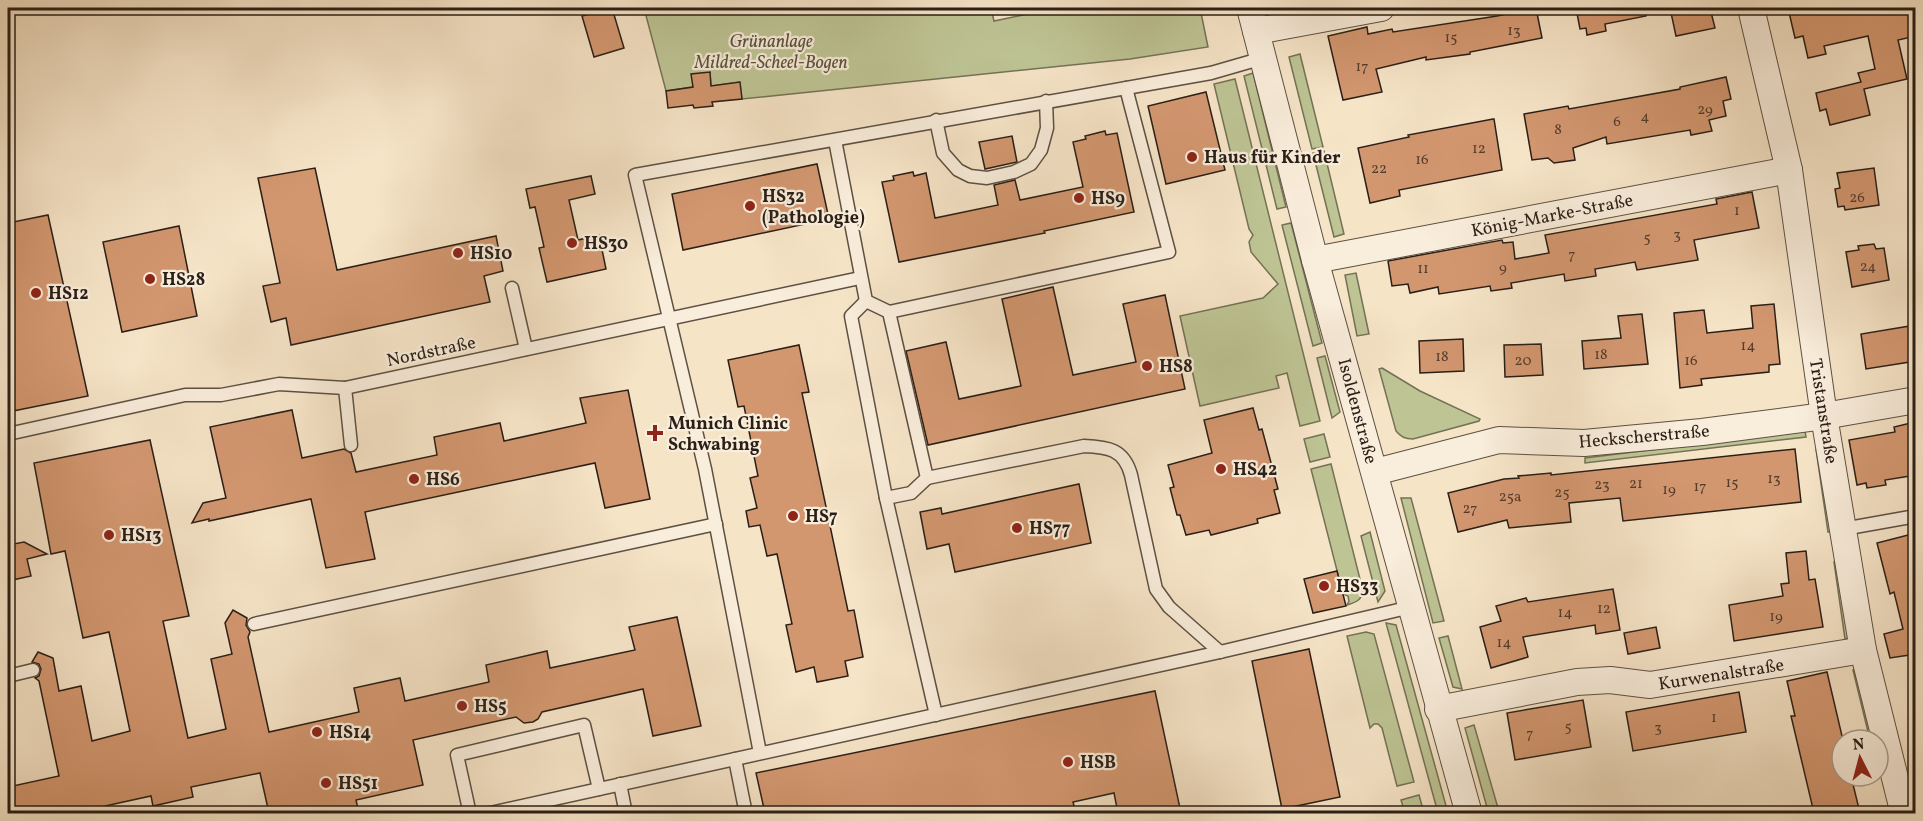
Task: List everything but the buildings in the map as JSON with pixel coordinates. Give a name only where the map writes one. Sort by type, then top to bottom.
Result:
[{"type":"street","points":[[1253,19],[1381,8]]},
{"type":"street","name":"Tristanstraße","points":[[1751,8],[1788,170],[1824,416],[1863,650],[1904,813]]},
{"type":"street","name":"Isoldenstraße","points":[[1253,19],[1315,260],[1468,813]]},
{"type":"street","name":"König-Marke-Straße","points":[[1315,260],[1788,170]]},
{"type":"street","name":"Heckscherstraße","points":[[1375,472],[1499,440],[1584,443],[1702,432],[1824,416],[1916,400]]},
{"type":"street","name":"Kurwenalstraße","points":[[1438,709],[1577,682],[1610,680],[1650,686],[1863,650]]},
{"type":"lane","points":[[760,753],[705,469],[635,175],[1212,73],[1263,58]]},
{"type":"lane","points":[[835,140],[866,301],[889,312],[1169,252],[1126,88]]},
{"type":"lane","points":[[936,120],[943,153],[958,170],[970,176],[987,178],[1014,172],[1031,164],[1041,150],[1047,128],[1046,101]]},
{"type":"lane","name":"Nordstraße","points":[[8,435],[185,395],[221,396],[279,384],[345,388],[860,278]]},
{"type":"lane","points":[[512,288],[526,349]]},
{"type":"lane","points":[[866,301],[851,316],[886,498],[936,715]]},
{"type":"lane","points":[[889,312],[927,478]]},
{"type":"lane","points":[[345,388],[351,445]]},
{"type":"lane","points":[[886,498],[910,493],[927,478],[1084,446],[1101,447],[1118,453],[1128,463],[1156,589],[1169,607],[1220,652]]},
{"type":"lane","points":[[1843,529],[1916,516]]},
{"type":"lane","points":[[254,624],[716,525]]},
{"type":"lane","points":[[486,813],[1220,652],[1411,607]]},
{"type":"lane","points":[[8,676],[33,670]]},
{"type":"lane","points":[[470,813],[457,754],[584,725],[599,789]]},
{"type":"lane","points":[[735,759],[746,813]]},
{"type":"lane","points":[[620,784],[626,813]]},
{"type":"green space","name":"Grünanlage Mildred-Scheel-Bogen","points":[[644,8],[991,8],[994,21],[1057,8],[1200,8],[1208,47],[1130,59],[742,99],[739,82],[711,86],[710,73],[693,87],[666,91]]},
{"type":"green space","points":[[1300,54],[1323,147],[1312,149],[1289,57]]},
{"type":"green space","points":[[1253,73],[1286,207],[1277,209],[1244,76]]},
{"type":"green space","points":[[1235,79],[1320,421],[1300,426],[1287,373],[1276,376],[1279,388],[1200,406],[1180,316],[1263,298],[1278,284],[1251,252],[1249,242],[1253,235],[1249,229],[1214,84]]},
{"type":"green space","points":[[1324,151],[1344,234],[1334,237],[1313,153]]},
{"type":"green space","points":[[1291,223],[1322,343],[1313,346],[1282,225]]},
{"type":"green space","points":[[1356,273],[1369,334],[1357,336],[1345,275]]},
{"type":"green space","points":[[1325,356],[1340,412],[1332,418],[1317,358]]},
{"type":"green space","points":[[1382,368],[1420,391],[1480,419],[1479,421],[1413,439],[1403,437],[1396,431],[1379,369]]},
{"type":"green space","points":[[1805,431],[1806,437],[1585,463],[1585,458]]},
{"type":"green space","points":[[1324,434],[1330,457],[1310,462],[1304,439]]},
{"type":"green space","points":[[1821,448],[1834,532],[1828,532],[1816,449]]},
{"type":"green space","points":[[1331,464],[1363,591],[1358,601],[1347,605],[1348,596],[1343,594],[1311,469]]},
{"type":"green space","points":[[1401,498],[1411,498],[1444,621],[1433,623]]},
{"type":"green space","points":[[1370,532],[1385,591],[1378,602],[1361,536]]},
{"type":"green space","points":[[1834,562],[1838,562],[1849,638],[1845,639]]},
{"type":"green space","points":[[1386,623],[1396,625],[1448,813],[1438,813]]},
{"type":"green space","points":[[1366,632],[1374,634],[1414,782],[1397,786],[1382,728],[1374,724],[1370,728],[1347,636]]},
{"type":"green space","points":[[1448,636],[1462,689],[1453,687],[1439,638]]},
{"type":"green space","points":[[1858,668],[1873,728],[1867,728],[1853,670]]},
{"type":"green space","points":[[1474,725],[1498,808],[1488,811],[1465,728]]},
{"type":"green space","points":[[1419,795],[1424,813],[1405,813],[1401,800]]},
{"type":"place","name":"Haus für Kinder","points":[[1192,157]]},
{"type":"place","name":"HS9","points":[[1079,198]]},
{"type":"place","name":"HS32 (Pathologie)","points":[[750,206]]},
{"type":"place","name":"HS30","points":[[572,243]]},
{"type":"place","name":"HS10","points":[[458,253]]},
{"type":"place","name":"HS28","points":[[150,279]]},
{"type":"place","name":"HS12","points":[[36,293]]},
{"type":"place","name":"HS8","points":[[1147,366]]},
{"type":"place","name":"Munich Clinic Schwabing","points":[[655,433]]},
{"type":"place","name":"HS42","points":[[1221,469]]},
{"type":"place","name":"HS6","points":[[414,479]]},
{"type":"place","name":"HS7","points":[[793,516]]},
{"type":"place","name":"HS77","points":[[1017,528]]},
{"type":"place","name":"HS13","points":[[109,535]]},
{"type":"place","name":"HS33","points":[[1324,586]]},
{"type":"place","name":"HS5","points":[[462,706]]},
{"type":"place","name":"HS14","points":[[317,732]]},
{"type":"place","name":"HSB","points":[[1068,762]]},
{"type":"place","name":"HS51","points":[[326,783]]}]
